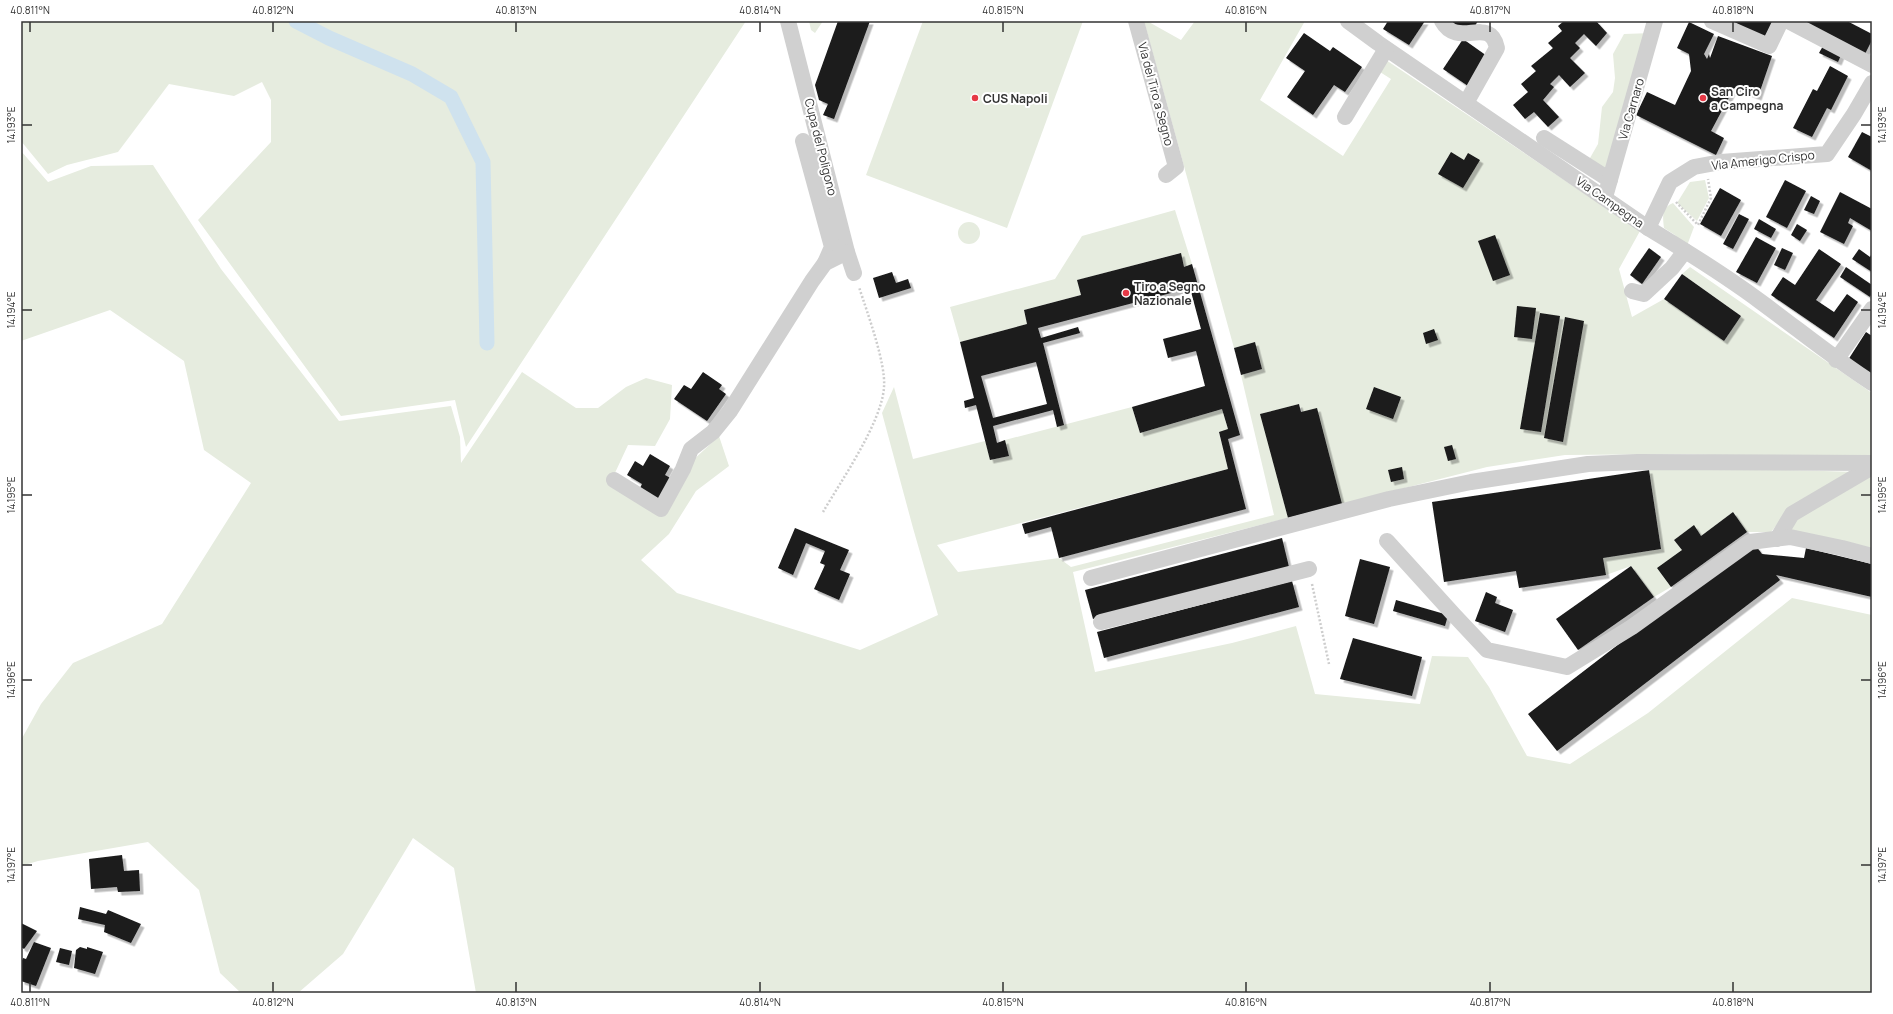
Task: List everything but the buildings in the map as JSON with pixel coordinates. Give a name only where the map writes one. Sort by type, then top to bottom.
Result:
[{"type":"street","name":"Cupa del Poligono","points":[[788,21],[847,252],[854,273]]},
{"type":"street","name":"Via del Tiro a Segno","points":[[1136,21],[1171,171]]},
{"type":"street","name":"Via Campegna","points":[[1348,21],[1386,49],[1605,197],[1648,228],[1760,301],[1836,360],[1872,383]]},
{"type":"street","points":[[1442,21],[1449,29],[1456,33],[1484,32],[1493,36],[1496,41],[1497,48],[1466,103]]},
{"type":"street","name":"Via Carnaro","points":[[1605,197],[1655,21]]},
{"type":"street","points":[[1712,21],[1769,46],[1781,21]]},
{"type":"street","points":[[1788,21],[1872,65]]},
{"type":"street","points":[[1345,117],[1386,49]]},
{"type":"street","name":"Via Amerigo Crispo","points":[[1648,228],[1670,182],[1694,167],[1721,162],[1827,154],[1854,114],[1872,83]]},
{"type":"street","points":[[1544,138],[1610,180]]},
{"type":"street","points":[[614,480],[661,509],[683,469],[691,449],[713,432],[730,411],[812,281],[825,263],[832,246],[803,141]]},
{"type":"street","points":[[1632,290],[1644,294],[1672,268],[1685,251]]},
{"type":"street","points":[[825,263],[847,252]]},
{"type":"street","points":[[1836,360],[1872,309]]},
{"type":"street","points":[[1092,578],[1389,499],[1471,482],[1588,464],[1645,462],[1872,463]]},
{"type":"street","points":[[1777,539],[1792,514],[1872,467]]},
{"type":"street","points":[[1387,541],[1454,616],[1487,650],[1567,667],[1632,627],[1750,542],[1790,537],[1872,556]]},
{"type":"street","points":[[1102,622],[1309,569]]},
{"type":"path","points":[[1666,192],[1698,226],[1710,198],[1706,165]]},
{"type":"path","points":[[823,512],[863,443],[881,405],[885,386],[876,342],[854,273]]},
{"type":"path","points":[[1309,569],[1329,664]]},
{"type":"shaded area","points":[[21,21],[746,21],[466,447],[455,400],[341,416],[198,220],[271,142],[271,100],[262,82],[234,96],[169,84],[118,152],[67,165],[48,174],[21,141]]},
{"type":"shaded area","points":[[809,21],[823,21],[815,33],[811,30]]},
{"type":"shaded area","name":"CUS Napoli","points":[[923,21],[1083,21],[1007,228],[866,175]]},
{"type":"shaded area","points":[[1144,21],[1147,21],[1181,40],[1195,21],[1305,21],[1260,100],[1343,156],[1391,79],[1380,72],[1386,60],[1640,231],[1619,269],[1632,317],[1664,299],[1724,341],[1741,316],[1682,274],[1690,267],[1872,393],[1872,459],[1685,454],[1565,455],[1487,467],[1342,504],[1299,404],[1261,414],[1288,518],[1073,572],[1095,672],[1232,643],[1296,626],[1315,694],[1420,704],[1432,656],[1468,657],[1489,687],[1527,756],[1570,764],[1648,713],[1792,598],[1872,615],[1872,993],[476,993],[454,868],[413,838],[343,954],[298,993],[241,993],[220,973],[199,890],[148,842],[38,861],[21,866],[21,740],[41,704],[73,663],[162,624],[251,483],[204,450],[184,361],[110,310],[21,341],[21,151],[48,182],[91,166],[153,165],[221,269],[339,421],[451,406],[460,437],[461,463],[522,372],[576,408],[598,408],[626,387],[646,378],[672,385],[670,419],[655,446],[628,445],[614,475],[662,514],[690,463],[719,436],[729,466],[696,491],[669,534],[641,560],[677,593],[860,650],[938,615],[882,413],[894,387],[913,459],[985,441],[991,460],[1009,456],[1005,440],[1132,407],[1140,433],[1222,409],[1228,429],[1219,433],[1228,469],[937,545],[958,572],[1059,558],[1071,567],[1274,515],[1241,375],[1262,369],[1255,342],[1234,348]]},
{"type":"shaded area","points":[[1652,33],[1610,180],[1586,165],[1598,144],[1602,107],[1613,92],[1615,78],[1613,54],[1624,34]]},
{"type":"shaded area","points":[[1705,180],[1709,198],[1697,221],[1677,203],[1690,182]]},
{"type":"shaded area","points":[[1673,203],[1694,227],[1685,251],[1675,235],[1664,228],[1663,216],[1666,207]]},
{"type":"shaded area","points":[[1175,210],[1192,264],[1184,267],[1180,253],[1078,280],[1081,295],[1024,310],[1027,324],[960,342],[950,307],[1055,279],[1082,236]]},
{"type":"shaded area","points":[[969,222],[977,225],[980,233],[977,241],[969,244],[961,241],[958,233],[961,225]]},
{"type":"shaded area","points":[[1748,469],[1858,472],[1786,513],[1771,532],[1747,532],[1733,512],[1701,536],[1693,526],[1674,540],[1682,550],[1671,587],[1654,597],[1631,566],[1606,575],[1603,558],[1661,549],[1649,470]]},
{"type":"shaded area","points":[[1872,472],[1872,550],[1788,533],[1797,519]]},
{"type":"waterway","points":[[296,21],[329,38],[412,74],[451,97],[483,162],[487,343]]},
{"type":"place","name":"CUS Napoli","points":[[975,98]]},
{"type":"place","name":"San Ciro a Campegna","points":[[1703,98]]},
{"type":"place","name":"Tiro a Segno Nazionale","points":[[1126,293]]}]
